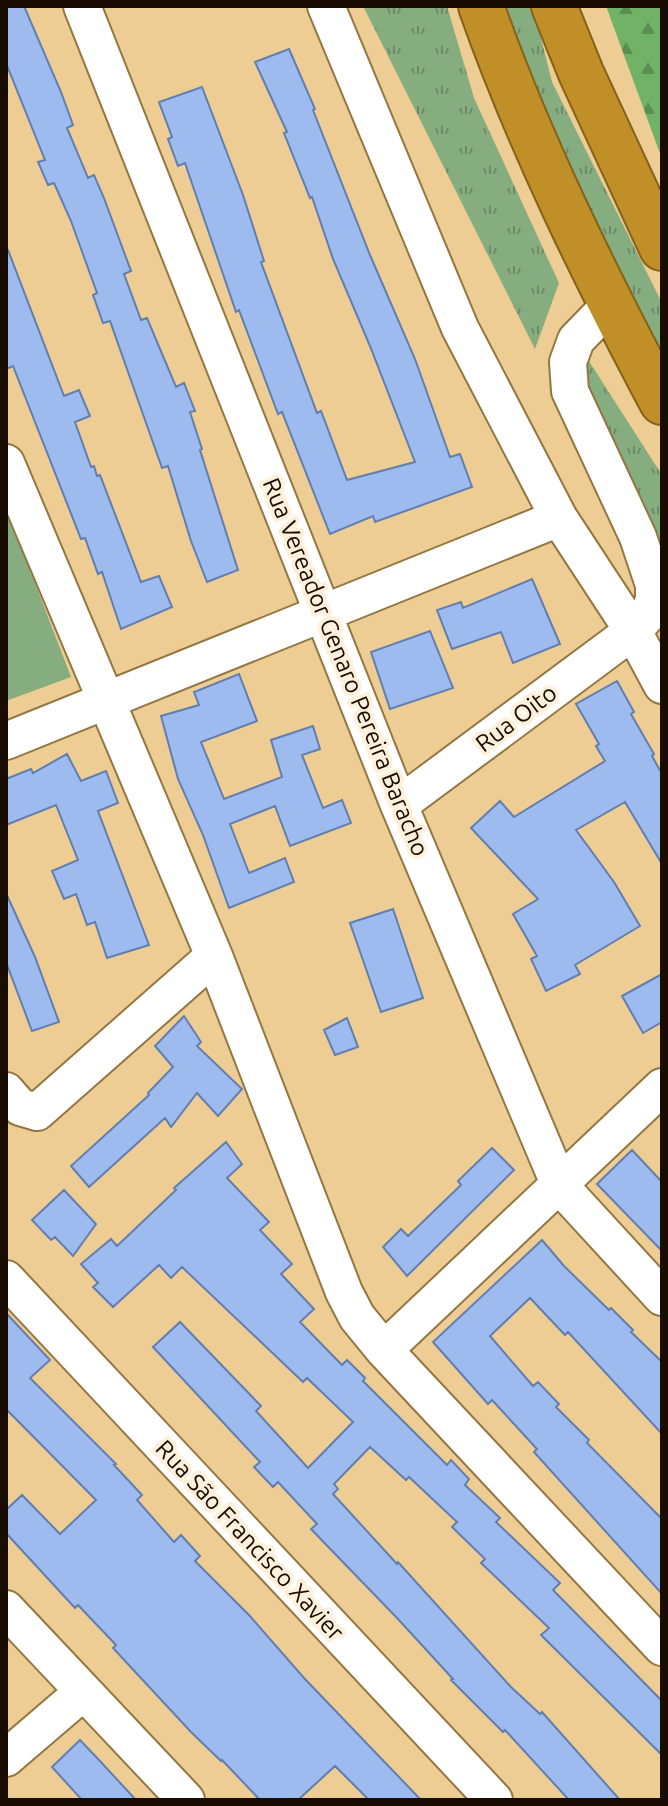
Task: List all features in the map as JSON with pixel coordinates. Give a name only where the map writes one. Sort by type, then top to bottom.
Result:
[{"type":"highway","points":[[481,6],[514,94],[611,304],[662,402]]},
{"type":"highway","points":[[554,6],[581,73],[662,248]]},
{"type":"street","name":"Rua Vereador Genaro Pereira Baracho","points":[[82,6],[399,805],[560,1186],[662,1297]]},
{"type":"street","points":[[325,6],[460,328],[559,518],[633,631],[662,685]]},
{"type":"street","points":[[611,304],[576,340],[568,362],[570,391],[638,537],[654,585],[654,600],[649,613],[633,631]]},
{"type":"street","points":[[6,463],[214,956],[344,1292],[357,1317],[384,1350],[662,1647]]},
{"type":"street","points":[[6,741],[559,518]]},
{"type":"street","name":"Rua Oito","points":[[399,805],[633,631]]},
{"type":"street","points":[[6,1091],[20,1107],[37,1112],[214,956]]},
{"type":"street","points":[[384,1350],[662,1087]]},
{"type":"street","name":"Rua São Francisco Xavier","points":[[6,1279],[494,1800]]},
{"type":"street","points":[[6,1609],[186,1800]]},
{"type":"street","points":[[6,1758],[83,1692]]},
{"type":"green space","points":[[363,6],[447,6],[474,98],[559,283],[535,349]]},
{"type":"green space","points":[[484,6],[533,6],[552,82],[662,303],[662,424]]},
{"type":"green space","points":[[606,6],[662,6],[662,159]]},
{"type":"green space","points":[[587,358],[662,475],[662,564],[583,384]]},
{"type":"green space","points":[[6,507],[71,677],[6,701]]},
{"type":"building","points":[[6,6],[24,6],[73,125],[67,128],[88,178],[94,175],[104,198],[131,271],[124,274],[141,320],[147,318],[176,387],[184,383],[195,411],[190,412],[200,450],[238,570],[207,582],[168,466],[162,468],[110,321],[103,323],[93,295],[97,293],[71,221],[54,183],[48,185],[38,162],[45,160],[6,63]]},
{"type":"building","points":[[289,49],[370,255],[415,359],[450,457],[460,454],[472,487],[375,522],[373,516],[330,534],[282,412],[278,414],[239,310],[236,312],[185,163],[178,166],[168,139],[172,137],[159,102],[202,87],[243,195],[264,261],[261,262],[317,413],[321,411],[347,480],[415,462],[284,133],[287,132],[255,62]]},
{"type":"building","points":[[6,250],[64,396],[79,390],[90,416],[75,422],[91,467],[94,466],[97,476],[100,475],[141,582],[159,576],[172,607],[121,629],[102,572],[98,574],[85,538],[81,539],[13,366],[6,369]]},
{"type":"building","points":[[532,579],[560,644],[513,663],[501,632],[452,649],[437,610],[461,602],[463,608]]},
{"type":"building","points":[[430,631],[453,688],[390,709],[371,652]]},
{"type":"building","points":[[239,674],[257,721],[201,742],[224,799],[282,777],[271,740],[313,726],[320,749],[302,755],[323,808],[342,800],[351,823],[290,846],[275,806],[230,824],[249,873],[285,858],[294,882],[229,908],[203,835],[178,779],[161,716],[199,705],[194,692]]},
{"type":"building","points":[[617,681],[662,774],[662,864],[625,802],[576,830],[614,882],[640,926],[575,965],[580,974],[546,991],[531,959],[537,956],[513,914],[538,899],[471,828],[500,801],[514,817],[605,761],[576,704]]},
{"type":"building","points":[[67,754],[81,781],[106,771],[118,803],[98,811],[149,945],[107,958],[95,922],[87,925],[76,894],[64,899],[52,871],[78,860],[56,805],[6,825],[6,779],[31,769],[33,773]]},
{"type":"building","points":[[6,893],[35,957],[59,1022],[32,1031],[6,962]]},
{"type":"building","points":[[393,909],[423,998],[381,1012],[350,923]]},
{"type":"building","points":[[662,974],[662,1022],[643,1033],[622,996]]},
{"type":"building","points":[[184,1016],[201,1042],[197,1046],[242,1089],[218,1116],[197,1093],[171,1127],[165,1118],[89,1187],[71,1166],[149,1095],[173,1067],[155,1046]]},
{"type":"building","points":[[347,1018],[358,1047],[335,1055],[324,1030]]},
{"type":"building","points":[[226,1142],[242,1164],[227,1178],[269,1222],[260,1230],[292,1264],[281,1274],[314,1309],[300,1322],[342,1365],[347,1360],[365,1378],[363,1381],[447,1465],[451,1460],[469,1479],[465,1485],[500,1518],[496,1522],[560,1583],[553,1590],[662,1701],[662,1755],[541,1635],[549,1628],[481,1563],[485,1559],[452,1527],[457,1522],[409,1477],[406,1480],[370,1447],[334,1484],[338,1489],[333,1494],[511,1687],[540,1714],[542,1712],[620,1800],[569,1800],[505,1730],[503,1732],[451,1680],[398,1619],[311,1529],[317,1524],[278,1482],[273,1487],[254,1467],[260,1462],[153,1347],[180,1322],[261,1406],[256,1411],[308,1468],[353,1422],[307,1378],[303,1382],[182,1267],[171,1278],[159,1265],[113,1307],[93,1287],[98,1283],[81,1264],[111,1239],[117,1246],[176,1190],[174,1188]]},
{"type":"building","points":[[492,1148],[514,1170],[407,1276],[383,1247],[401,1229],[408,1236],[461,1185],[458,1181]]},
{"type":"building","points":[[632,1150],[662,1182],[662,1251],[597,1184]]},
{"type":"building","points":[[64,1190],[96,1224],[73,1256],[55,1237],[51,1240],[32,1220]]},
{"type":"building","points":[[542,1240],[564,1266],[609,1310],[611,1308],[662,1362],[662,1434],[568,1332],[565,1335],[530,1298],[490,1336],[533,1386],[538,1382],[559,1404],[556,1407],[589,1440],[587,1443],[662,1519],[662,1594],[534,1452],[537,1449],[492,1400],[488,1404],[433,1342]]},
{"type":"building","points":[[6,1313],[50,1360],[30,1378],[116,1464],[142,1495],[137,1500],[174,1542],[181,1535],[200,1556],[195,1561],[421,1800],[369,1800],[335,1766],[298,1800],[260,1800],[191,1732],[113,1648],[116,1645],[78,1605],[75,1608],[6,1533],[6,1510],[22,1495],[60,1534],[96,1500],[6,1409]]},
{"type":"building","points":[[80,1740],[136,1800],[82,1800],[52,1767]]}]
